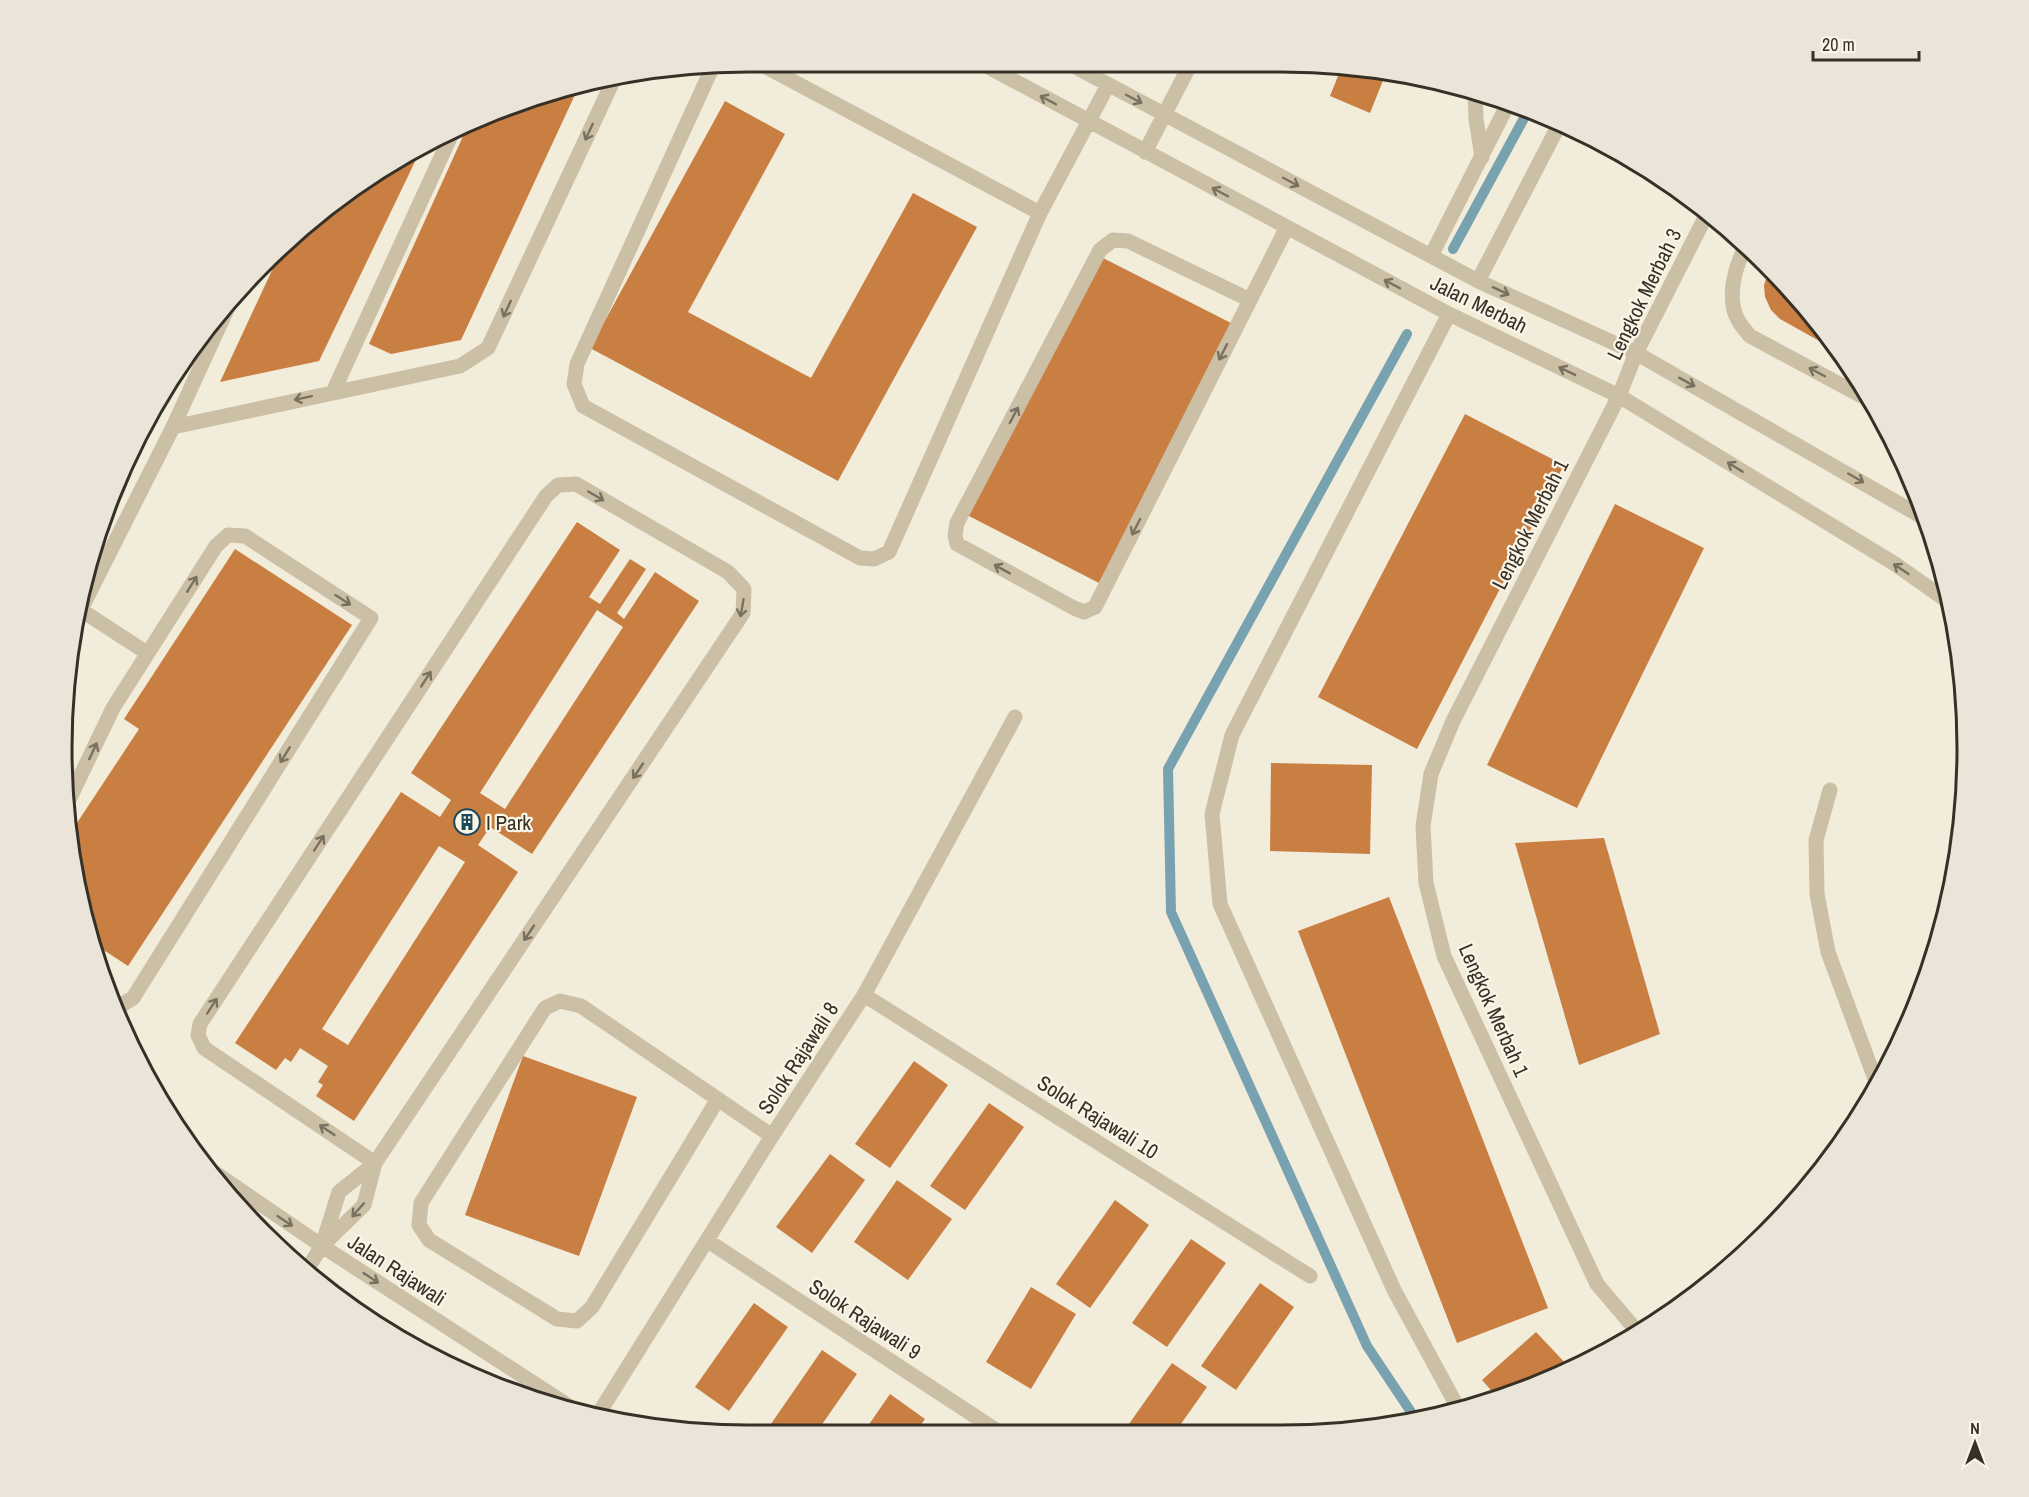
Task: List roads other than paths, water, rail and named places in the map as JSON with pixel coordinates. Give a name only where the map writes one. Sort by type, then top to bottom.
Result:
[{"type":"street","points":[[775,72],[1040,213]]},
{"type":"street","name":"Jalan Merbah","points":[[998,72],[1449,314],[1620,396],[1895,564],[1939,595]]},
{"type":"street","name":"Jalan Merbah","points":[[1084,72],[1478,281],[1636,353],[1914,512]]},
{"type":"street","points":[[1145,152],[1186,72]]},
{"type":"street","points":[[710,73],[577,364],[574,384],[583,406],[860,558],[874,559],[889,552],[1040,213],[1108,85]]},
{"type":"street","points":[[173,427],[460,366],[488,348],[610,86]]},
{"type":"street","points":[[1475,101],[1482,157]]},
{"type":"street","points":[[1431,256],[1505,110]]},
{"type":"street","points":[[1478,281],[1556,131]]},
{"type":"street","points":[[333,392],[446,143]]},
{"type":"street","name":"Lengkok Merbah 3","points":[[1620,396],[1636,353],[1703,221]]},
{"type":"street","points":[[1250,300],[1128,241],[1113,240],[1101,250],[957,524],[955,535],[957,544],[1074,608],[1084,612],[1095,608],[1287,227]]},
{"type":"street","points":[[1742,254],[1732,292],[1737,319],[1750,336],[1855,393]]},
{"type":"street","points":[[1449,314],[1232,735],[1212,814],[1220,904],[1394,1290],[1455,1402]]},
{"type":"street","points":[[91,590],[173,427],[217,330]]},
{"type":"street","name":"Lengkok Merbah 1","points":[[1620,396],[1453,721],[1431,774],[1423,825],[1426,882],[1444,956],[1596,1284],[1632,1326]]},
{"type":"street","points":[[322,1246],[339,1192],[375,1163],[744,613],[744,589],[728,572],[576,484],[558,485],[546,496],[200,1024],[198,1035],[204,1048],[375,1163]]},
{"type":"street","points":[[73,792],[113,708],[216,546],[228,535],[245,536],[371,618],[133,998],[122,1004]]},
{"type":"street","points":[[85,620],[147,653]]},
{"type":"street","name":"Solok Rajawali 8","points":[[602,1409],[772,1136],[864,995],[1015,717]]},
{"type":"street","points":[[1830,790],[1816,840],[1817,894],[1828,952],[1873,1074]]},
{"type":"street","name":"Solok Rajawali 10","points":[[864,995],[1310,1276]]},
{"type":"street","points":[[718,1099],[592,1307],[577,1321],[557,1319],[429,1240],[419,1225],[421,1203],[545,1008],[560,1001],[581,1006],[718,1099],[772,1136]]},
{"type":"street","points":[[310,1264],[322,1246],[363,1205],[375,1163]]},
{"type":"street","name":"Jalan Rajawali","points":[[231,1184],[322,1246],[553,1396]]},
{"type":"street","name":"Solok Rajawali 9","points":[[708,1241],[988,1425]]},
{"type":"waterway","points":[[1453,249],[1524,118]]},
{"type":"waterway","points":[[1407,334],[1168,769],[1171,912],[1367,1346],[1411,1412]]},
{"type":"place","name":"I Park","points":[[467,822]]}]
